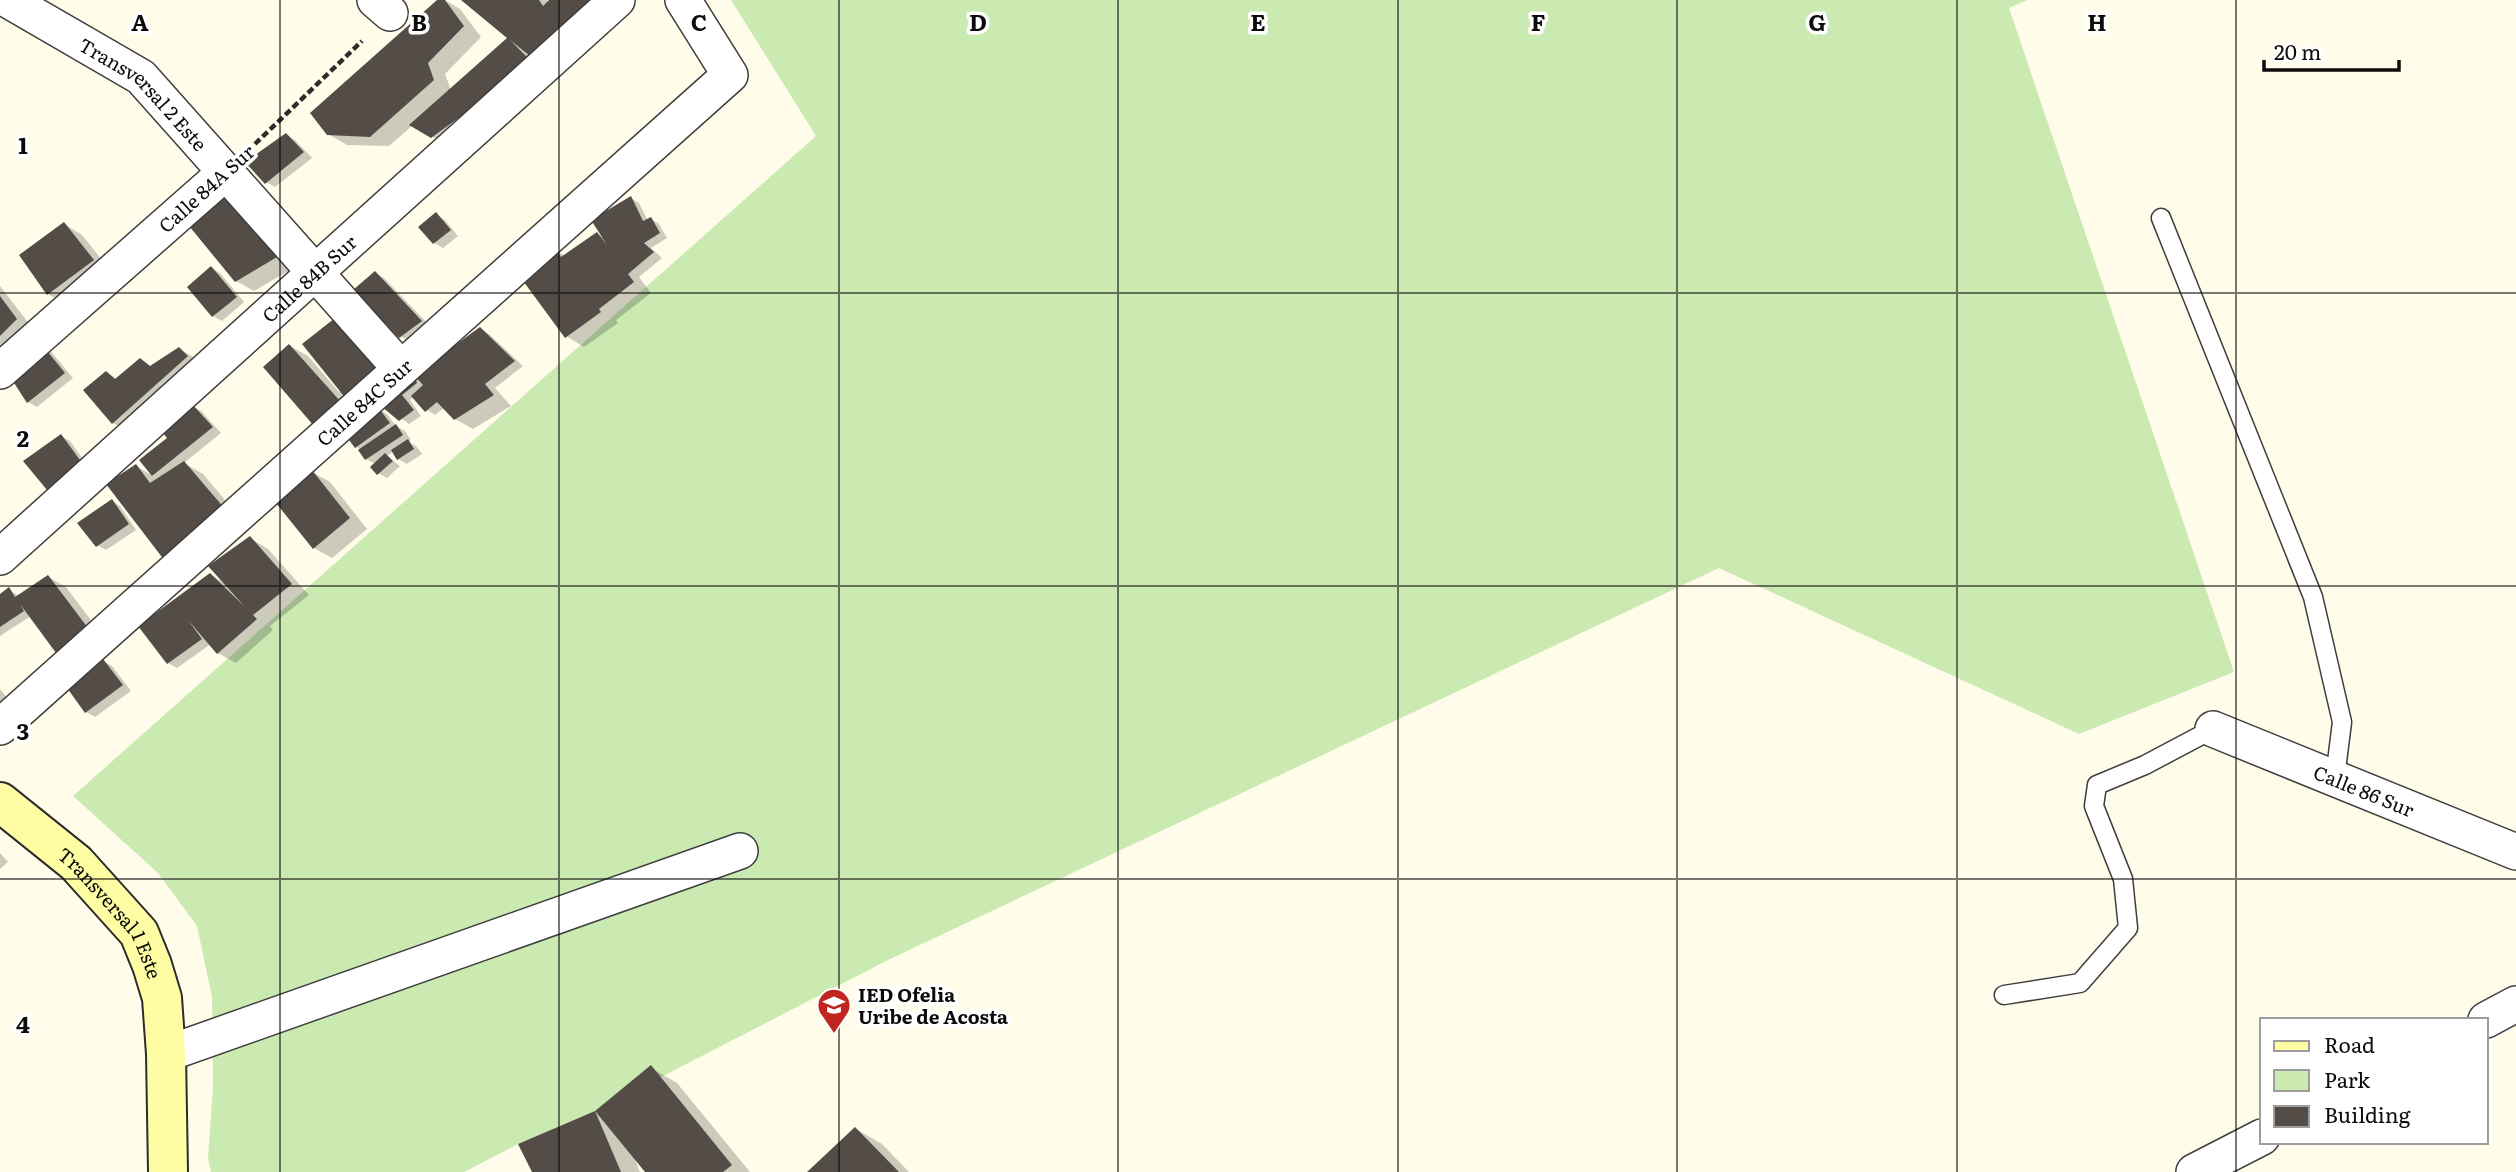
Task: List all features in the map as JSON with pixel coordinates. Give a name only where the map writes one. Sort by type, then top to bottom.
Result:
[{"type":"street","name":"Transversal 2 Este","points":[[8,0],[141,77],[401,369]]},
{"type":"street","name":"Calle 84B Sur","points":[[0,557],[617,0]]},
{"type":"street","name":"Calle 84C Sur","points":[[0,727],[730,75],[683,0]]},
{"type":"street","name":"Calle 84A Sur","points":[[0,371],[226,172]]},
{"type":"street","name":"Calle 86 Sur","points":[[2213,729],[2516,852]]},
{"type":"street","name":"Transversal 1 Este","points":[[0,802],[76,863],[139,933],[162,998],[166,1054],[167,1172]]},
{"type":"street","points":[[166,1054],[740,851]]},
{"type":"street","points":[[2488,1019],[2516,1004]]},
{"type":"street","points":[[2194,1172],[2260,1138]]},
{"type":"lane","points":[[2161,218],[2313,597],[2342,722],[2335,778]]},
{"type":"lane","points":[[2004,995],[2080,983],[2128,928],[2123,879],[2094,806],[2096,785],[2145,765],[2213,729]]},
{"type":"path","name":"Calle 84A Sur","points":[[226,172],[383,7]]},
{"type":"green space","points":[[731,0],[2027,0],[2009,8],[2234,672],[2079,734],[1719,568],[890,959],[595,1111],[518,1144],[464,1172],[211,1172],[208,1159],[213,1085],[212,997],[197,926],[158,873],[73,796],[816,136]]},
{"type":"building","points":[[437,0],[445,0],[464,26],[428,63],[434,80],[370,137],[327,135],[310,113]]},
{"type":"building","points":[[461,0],[539,0],[543,6],[549,0],[590,0],[594,4],[537,60],[532,52],[530,56],[510,40],[533,63],[431,138],[409,125],[507,38]]},
{"type":"building","points":[[286,133],[304,152],[265,184],[245,162]]},
{"type":"building","points":[[226,196],[282,254],[235,282],[185,221]]},
{"type":"building","points":[[631,196],[643,221],[651,217],[660,233],[644,243],[654,252],[628,274],[634,282],[599,309],[601,312],[565,338],[518,274],[555,248],[561,257],[597,232],[607,245],[591,220]]},
{"type":"building","points":[[436,212],[451,230],[433,244],[418,227]]},
{"type":"building","points":[[64,222],[94,260],[47,295],[19,255]]},
{"type":"building","points":[[211,266],[237,297],[212,317],[187,287]]},
{"type":"building","points":[[375,271],[422,321],[399,338],[353,290]]},
{"type":"building","points":[[0,296],[17,319],[0,336]]},
{"type":"building","points":[[335,318],[380,373],[347,400],[302,344]]},
{"type":"building","points":[[480,327],[515,361],[485,384],[494,395],[454,420],[437,402],[425,412],[411,396],[423,385],[414,375]]},
{"type":"building","points":[[39,341],[65,373],[27,403],[7,372]]},
{"type":"building","points":[[289,344],[349,411],[321,434],[263,367]]},
{"type":"building","points":[[179,347],[188,356],[112,424],[83,390],[106,371],[115,379],[140,358],[150,366]]},
{"type":"building","points":[[414,375],[417,383],[402,395],[414,410],[399,421],[376,402]]},
{"type":"building","points":[[192,404],[213,427],[152,476],[139,460],[167,438],[159,428]]},
{"type":"building","points":[[378,407],[390,423],[355,448],[343,432]]},
{"type":"building","points":[[396,424],[403,435],[365,460],[358,450]]},
{"type":"building","points":[[61,434],[85,467],[52,496],[23,461]]},
{"type":"building","points":[[408,439],[414,449],[397,460],[391,450]]},
{"type":"building","points":[[385,453],[393,461],[377,475],[370,467]]},
{"type":"building","points":[[184,461],[225,509],[168,565],[106,484],[136,464],[150,483]]},
{"type":"building","points":[[312,470],[350,518],[313,549],[272,498]]},
{"type":"building","points":[[112,499],[129,524],[96,547],[77,523]]},
{"type":"building","points":[[250,536],[292,584],[253,615],[257,619],[217,654],[188,620],[202,639],[167,664],[138,626],[210,573],[245,607],[208,566]]},
{"type":"building","points":[[48,575],[91,632],[59,657],[20,604],[24,611],[0,627],[0,594],[9,587],[15,597]]},
{"type":"building","points":[[103,659],[123,685],[85,713],[65,685]]},
{"type":"building","points":[[651,1065],[732,1165],[723,1172],[645,1172],[595,1111]]},
{"type":"building","points":[[595,1111],[621,1172],[532,1172],[518,1144]]},
{"type":"building","points":[[855,1127],[899,1172],[807,1172]]},
{"type":"place","name":"IED Ofelia Uribe de Acosta","points":[[834,1035]]}]
